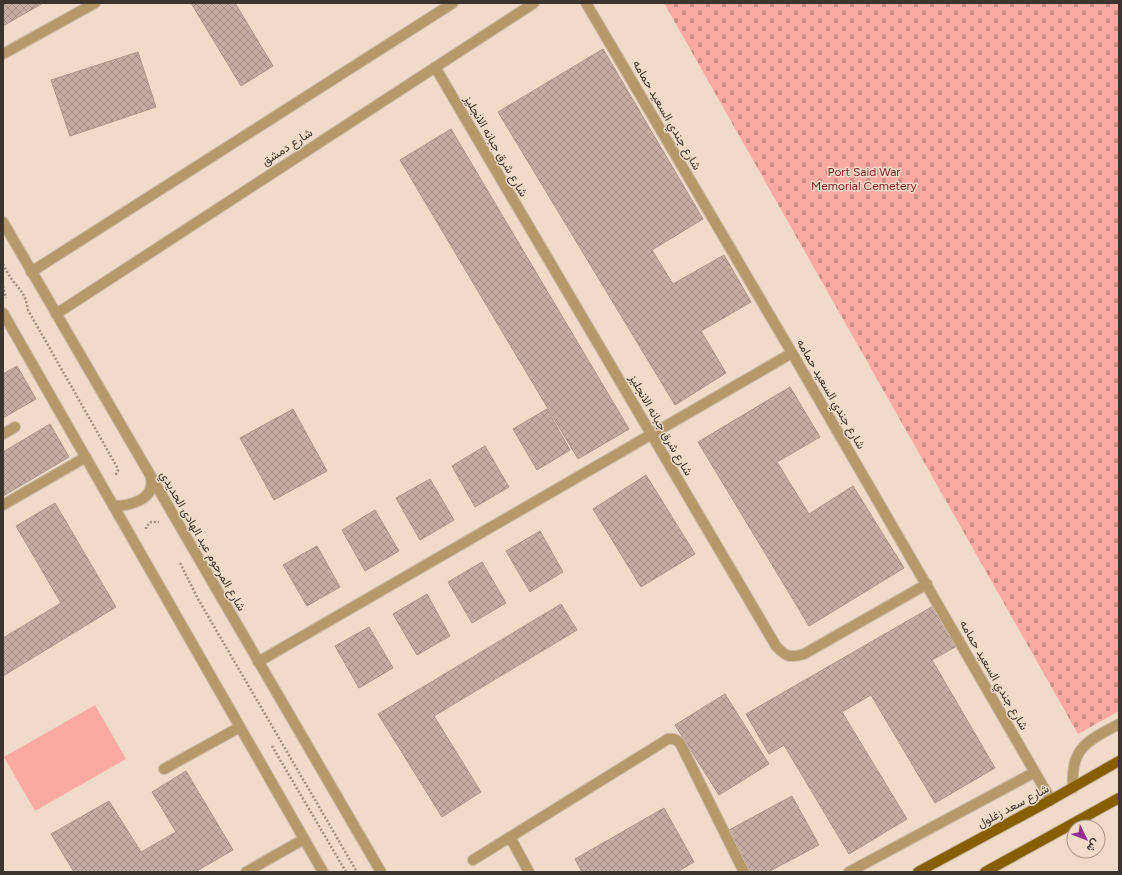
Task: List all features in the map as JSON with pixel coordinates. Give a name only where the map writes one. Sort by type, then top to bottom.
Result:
[{"type":"main road","name":"شارع سعد زغلول","points":[[918,872],[1073,788],[1119,761]]},
{"type":"main road","points":[[985,872],[1119,798]]},
{"type":"street","points":[[3,54],[77,7],[95,3]]},
{"type":"street","points":[[31,272],[443,6],[453,3]]},
{"type":"street","name":"شارع دمشق","points":[[56,314],[534,3]]},
{"type":"street","name":"شارع جندي السعيد حمامه","points":[[586,3],[927,584],[1051,800]]},
{"type":"street","name":"شارع شرق جبانه الانجليز","points":[[435,67],[651,435],[782,654],[792,658],[804,654],[927,584]]},
{"type":"street","name":"شارع المرحوم عبد الهادى الحديدي","points":[[3,222],[381,872]]},
{"type":"street","points":[[5,320],[86,457],[323,872]]},
{"type":"street","points":[[258,662],[792,353]]},
{"type":"street","points":[[3,434],[15,427]]},
{"type":"street","points":[[3,505],[86,457]]},
{"type":"street","points":[[113,506],[131,504],[147,495],[151,490],[151,478]]},
{"type":"street","points":[[1073,788],[1072,775],[1074,762],[1080,751],[1089,741],[1119,724]]},
{"type":"street","points":[[164,769],[240,727]]},
{"type":"street","points":[[473,860],[668,739],[672,739],[676,740],[681,745],[744,872]]},
{"type":"street","points":[[849,872],[1035,772]]},
{"type":"street","points":[[510,837],[529,872]]},
{"type":"street","points":[[246,872],[304,839]]},
{"type":"path","points":[[3,264],[23,294],[28,310],[117,467],[118,471],[116,474],[112,474],[110,471]]},
{"type":"path","points":[[147,534],[146,527],[151,522],[158,522],[163,528]]},
{"type":"path","points":[[177,556],[198,599],[357,872]]},
{"type":"path","points":[[269,741],[346,872]]},
{"type":"green space","name":"Port Said War Memorial Cemetery","points":[[664,3],[1119,3],[1119,711],[1078,734]]},
{"type":"green space","points":[[95,705],[126,759],[35,811],[4,757]]},
{"type":"building","points":[[3,3],[43,3],[3,26]]},
{"type":"building","points":[[191,3],[235,3],[273,66],[241,86]]},
{"type":"building","points":[[603,49],[703,219],[652,250],[673,284],[724,255],[751,302],[701,331],[726,373],[675,405],[498,112]]},
{"type":"building","points":[[138,52],[156,107],[70,136],[51,80]]},
{"type":"building","points":[[451,129],[629,429],[578,459],[400,160]]},
{"type":"building","points":[[17,366],[36,399],[3,418],[3,374]]},
{"type":"building","points":[[790,387],[820,437],[777,462],[809,514],[853,486],[904,568],[809,626],[698,442]]},
{"type":"building","points":[[293,409],[327,471],[274,500],[240,438]]},
{"type":"building","points":[[547,409],[570,450],[537,470],[513,429]]},
{"type":"building","points":[[50,424],[69,457],[3,496],[3,452]]},
{"type":"building","points":[[485,446],[509,487],[475,507],[452,466]]},
{"type":"building","points":[[646,475],[695,554],[641,587],[593,509]]},
{"type":"building","points":[[430,479],[454,520],[420,540],[396,498]]},
{"type":"building","points":[[55,503],[116,607],[3,676],[3,638],[61,603],[16,526]]},
{"type":"building","points":[[375,510],[399,551],[365,571],[342,530]]},
{"type":"building","points":[[540,531],[563,572],[530,592],[506,551]]},
{"type":"building","points":[[317,546],[340,587],[307,606],[283,565]]},
{"type":"building","points":[[482,562],[506,603],[472,623],[448,582]]},
{"type":"building","points":[[427,594],[450,636],[417,655],[393,614]]},
{"type":"building","points":[[561,604],[577,630],[434,716],[481,792],[442,817],[378,714]]},
{"type":"building","points":[[935,605],[957,646],[932,660],[995,768],[935,803],[871,695],[842,712],[907,819],[849,854],[784,745],[769,754],[746,714]]},
{"type":"building","points":[[369,627],[393,668],[359,688],[335,646]]},
{"type":"building","points":[[725,694],[769,764],[719,795],[675,725]]},
{"type":"building","points":[[186,771],[233,850],[195,872],[74,872],[51,834],[109,801],[141,852],[176,832],[152,792]]},
{"type":"building","points":[[792,796],[819,845],[768,872],[751,872],[729,830]]},
{"type":"building","points":[[664,808],[694,862],[677,872],[582,872],[575,859]]}]
